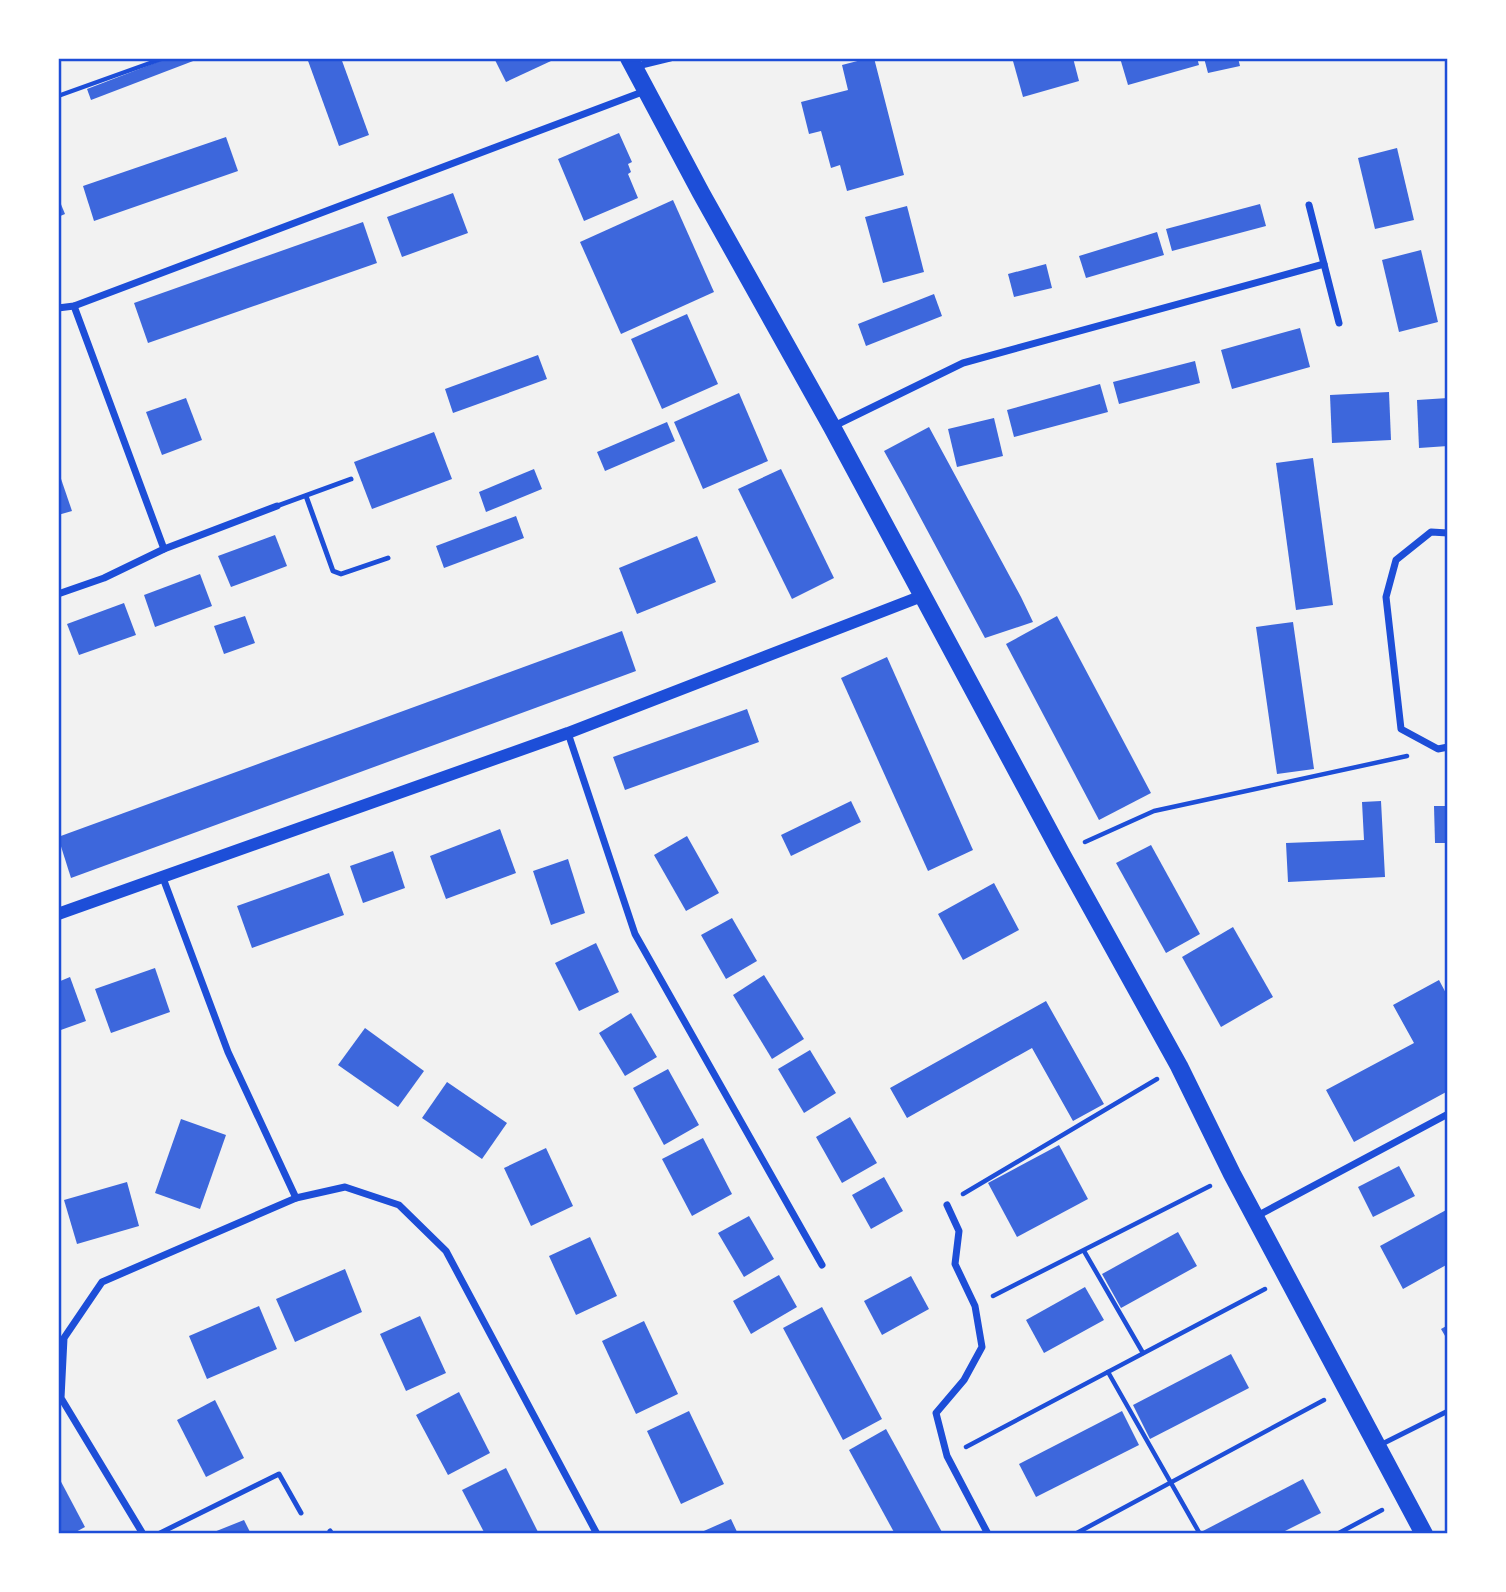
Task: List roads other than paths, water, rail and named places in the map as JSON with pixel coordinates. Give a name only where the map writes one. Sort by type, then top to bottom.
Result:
[{"type":"main road","points":[[631,62],[1179,1066],[1232,1174],[1424,1534]]},
{"type":"street","points":[[631,62],[670,58]]},
{"type":"street","points":[[58,309],[74,306],[646,91]]},
{"type":"street","points":[[1309,205],[1339,323]]},
{"type":"street","points":[[832,427],[963,363],[1324,264]]},
{"type":"street","points":[[74,306],[164,549]]},
{"type":"street","points":[[58,594],[104,578],[164,549],[277,506]]},
{"type":"street","points":[[1448,533],[1431,532],[1396,560],[1386,597],[1401,729],[1438,749],[1448,747]]},
{"type":"street","points":[[58,914],[568,733],[922,596]]},
{"type":"street","points":[[568,733],[635,934],[822,1265]]},
{"type":"street","points":[[163,878],[228,1052],[296,1198]]},
{"type":"street","points":[[1255,1217],[1448,1114]]},
{"type":"street","points":[[143,1534],[61,1398],[64,1338],[102,1282],[296,1198],[345,1187],[399,1205],[446,1251],[597,1534]]},
{"type":"street","points":[[947,1205],[958,1231],[955,1264],[975,1306],[982,1347],[964,1380],[936,1413],[947,1456],[988,1534]]},
{"type":"lane","points":[[277,506],[351,480]]},
{"type":"lane","points":[[306,496],[333,570],[341,574],[388,558]]},
{"type":"lane","points":[[1378,1447],[1448,1411]]},
{"type":"lane","points":[[158,1534],[279,1474],[301,1513]]}]
